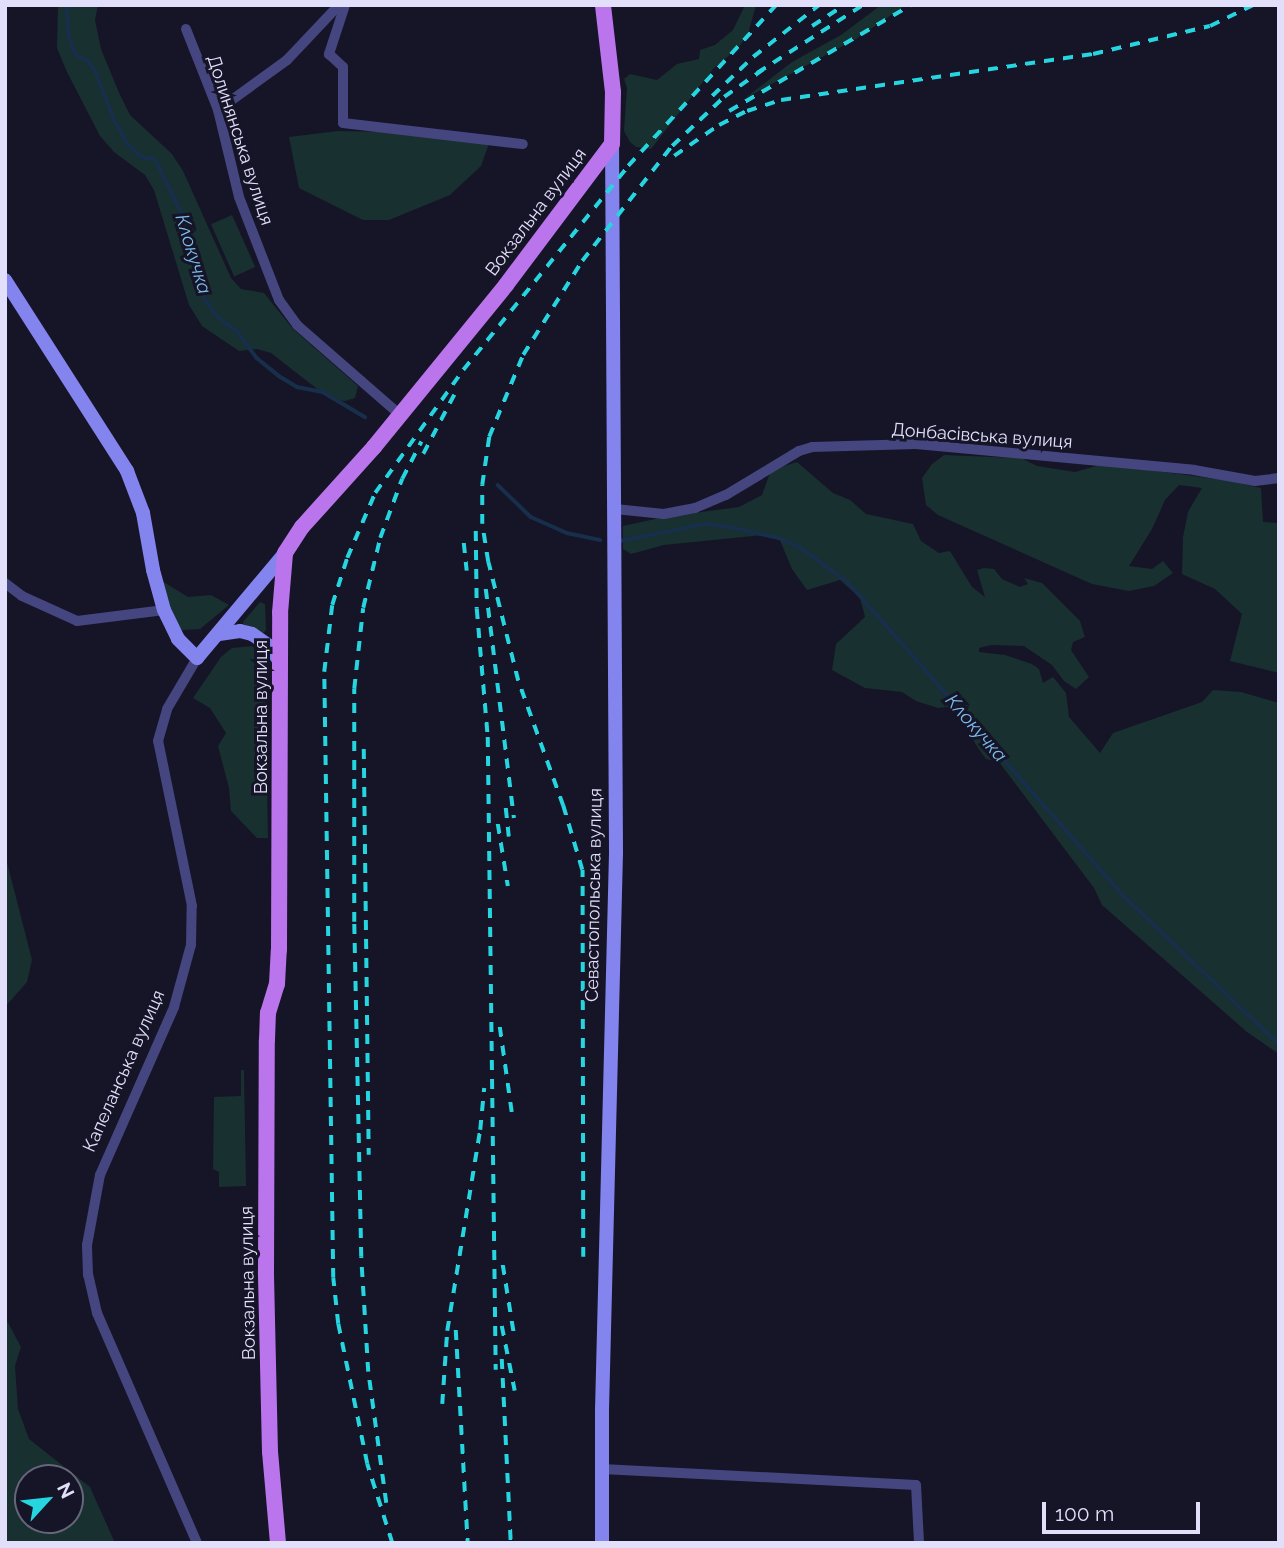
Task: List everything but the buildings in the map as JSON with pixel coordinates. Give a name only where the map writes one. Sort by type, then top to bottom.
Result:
[{"type":"main road","name":"Вокзальна вулиця","points":[[278,1543],[270,1457],[266,1258],[268,1020],[277,984],[279,950],[280,625],[285,553],[316,511],[400,415],[506,285],[612,144],[613,92],[603,5]]},
{"type":"street","points":[[218,110],[286,60],[342,5]]},
{"type":"street","points":[[342,5],[330,54],[343,67],[343,123],[523,144]]},
{"type":"street","name":"Долинянська вулиця","points":[[186,29],[218,110],[239,197],[279,300],[297,325],[400,415]]},
{"type":"street","name":"Севастопольська вулиця","points":[[602,1543],[616,852],[612,144]]},
{"type":"street","points":[[5,280],[102,429],[136,491],[164,610],[178,639],[197,658]]},
{"type":"street","name":"Донбасівська вулиця","points":[[615,509],[664,514],[695,508],[726,495],[799,451],[812,447],[916,444],[1194,470],[1255,481],[1279,478]]},
{"type":"street","name":"Капеланська вулиця","points":[[197,1543],[97,1313],[88,1275],[87,1245],[92,1207],[104,1162],[174,1007],[191,945],[192,906],[158,741],[167,709],[197,658],[285,553]]},
{"type":"street","points":[[5,583],[38,605],[77,621],[164,610]]},
{"type":"street","points":[[262,639],[274,634],[280,625]]},
{"type":"street","points":[[219,634],[240,631],[262,639],[280,662]]},
{"type":"street","points":[[602,1469],[916,1485],[919,1543]]},
{"type":"green space","points":[[58,5],[98,5],[95,20],[101,49],[120,95],[130,115],[172,154],[183,171],[231,278],[241,289],[264,293],[293,329],[358,386],[355,398],[345,401],[330,399],[271,353],[257,349],[239,351],[202,326],[189,305],[154,190],[145,175],[114,152],[100,136],[67,72],[57,48]]},
{"type":"green space","points":[[745,5],[756,5],[748,34],[739,47],[713,69],[651,149],[636,147],[624,131],[627,88],[624,79],[630,74],[657,80],[677,64],[699,59],[700,50],[715,45],[733,30]]},
{"type":"green space","points":[[881,5],[906,5],[856,39],[744,99],[792,62],[841,35]]},
{"type":"green space","points":[[338,131],[388,132],[490,141],[481,166],[450,195],[389,220],[363,220],[299,188],[289,137]]},
{"type":"green space","points":[[232,215],[255,267],[234,276],[211,224]]},
{"type":"green space","points":[[944,455],[1021,458],[1037,466],[1075,472],[1103,464],[1224,480],[1261,488],[1263,522],[1279,523],[1279,673],[1230,661],[1242,614],[1215,589],[1182,574],[1183,537],[1188,512],[1202,488],[1179,485],[1165,500],[1152,529],[1129,566],[1152,569],[1163,561],[1173,573],[1154,586],[1129,591],[1092,584],[938,515],[926,505],[922,478],[932,464]]},
{"type":"green space","points":[[797,462],[833,493],[850,500],[866,514],[913,524],[921,541],[939,553],[950,551],[972,587],[985,597],[977,570],[984,568],[994,569],[1002,579],[1020,587],[1028,584],[1024,578],[1042,583],[1080,621],[1085,637],[1073,642],[1071,650],[1089,677],[1076,689],[1064,681],[1052,665],[1024,646],[991,645],[979,648],[979,652],[1005,655],[1032,664],[1039,669],[1043,683],[1053,677],[1066,693],[1069,717],[1100,753],[1113,733],[1202,702],[1213,690],[1241,692],[1279,703],[1279,1054],[1247,1032],[1102,905],[1094,888],[999,762],[986,759],[960,715],[946,707],[938,708],[916,701],[902,692],[865,688],[832,670],[836,644],[865,617],[860,598],[840,580],[807,590],[792,569],[779,538],[763,535],[664,545],[631,554],[623,549],[623,526],[664,517],[739,507],[762,495],[771,470]]},
{"type":"green space","points":[[162,581],[188,597],[211,595],[229,605],[200,629],[182,630],[176,625]]},
{"type":"green space","points":[[260,602],[265,604],[266,630],[262,634],[244,627],[243,622]]},
{"type":"green space","points":[[252,646],[260,652],[265,665],[268,838],[257,838],[231,811],[229,788],[218,746],[226,733],[210,708],[193,698],[221,657],[232,648]]},
{"type":"green space","points":[[5,821],[7,862],[32,960],[27,982],[5,1007]]},
{"type":"green space","points":[[241,1070],[244,1070],[246,1186],[219,1187],[219,1172],[213,1169],[214,1097],[241,1096]]},
{"type":"green space","points":[[5,1317],[21,1347],[15,1366],[18,1409],[29,1439],[61,1464],[14,1464],[14,1534],[84,1534],[84,1482],[90,1487],[115,1543],[5,1543]]},
{"type":"waterway","name":"Клокучка","points":[[67,5],[69,36],[76,55],[87,60],[95,70],[114,119],[128,144],[142,157],[155,159],[188,226],[187,246],[205,299],[218,317],[238,332],[257,358],[279,376],[297,387],[323,392],[365,417]]},
{"type":"waterway","points":[[498,485],[531,517],[567,533],[600,540]]},
{"type":"waterway","name":"Клокучка","points":[[620,541],[705,524],[729,527],[779,538],[801,548],[848,582],[1125,897],[1279,1044]]},
{"type":"railway","points":[[392,1543],[367,1464],[338,1324],[333,1278],[324,672],[332,605],[347,558],[375,493],[463,370],[628,166],[776,5]]},
{"type":"railway","points":[[712,96],[753,57],[819,5]]},
{"type":"railway","points":[[812,26],[844,5]]},
{"type":"railway","points":[[757,73],[863,5]]},
{"type":"railway","points":[[729,111],[911,5]]},
{"type":"railway","points":[[674,156],[719,125],[747,111],[781,100],[1093,54],[1210,26],[1253,5]]},
{"type":"railway","points":[[583,1257],[582,870],[563,806],[518,681],[488,562],[482,524],[482,485],[489,437],[523,355],[582,261],[672,146],[724,97],[765,68]]},
{"type":"railway","points":[[423,454],[454,395]]},
{"type":"railway","points":[[386,1503],[368,1372],[361,1257],[354,922],[354,689],[363,608],[380,538],[402,479],[421,442]]},
{"type":"railway","points":[[476,531],[477,609],[488,737],[496,1370]]},
{"type":"railway","points":[[464,543],[467,571]]},
{"type":"railway","points":[[486,589],[514,818]]},
{"type":"railway","points":[[364,749],[369,1155]]},
{"type":"railway","points":[[506,808],[509,837]]},
{"type":"railway","points":[[498,824],[508,886]]},
{"type":"railway","points":[[500,1027],[512,1112]]},
{"type":"railway","points":[[442,1404],[447,1331],[480,1130],[484,1088]]},
{"type":"railway","points":[[503,1265],[514,1334]]},
{"type":"railway","points":[[502,1326],[515,1391]]},
{"type":"railway","points":[[456,1330],[468,1543]]},
{"type":"railway","points":[[502,1359],[511,1543]]}]
